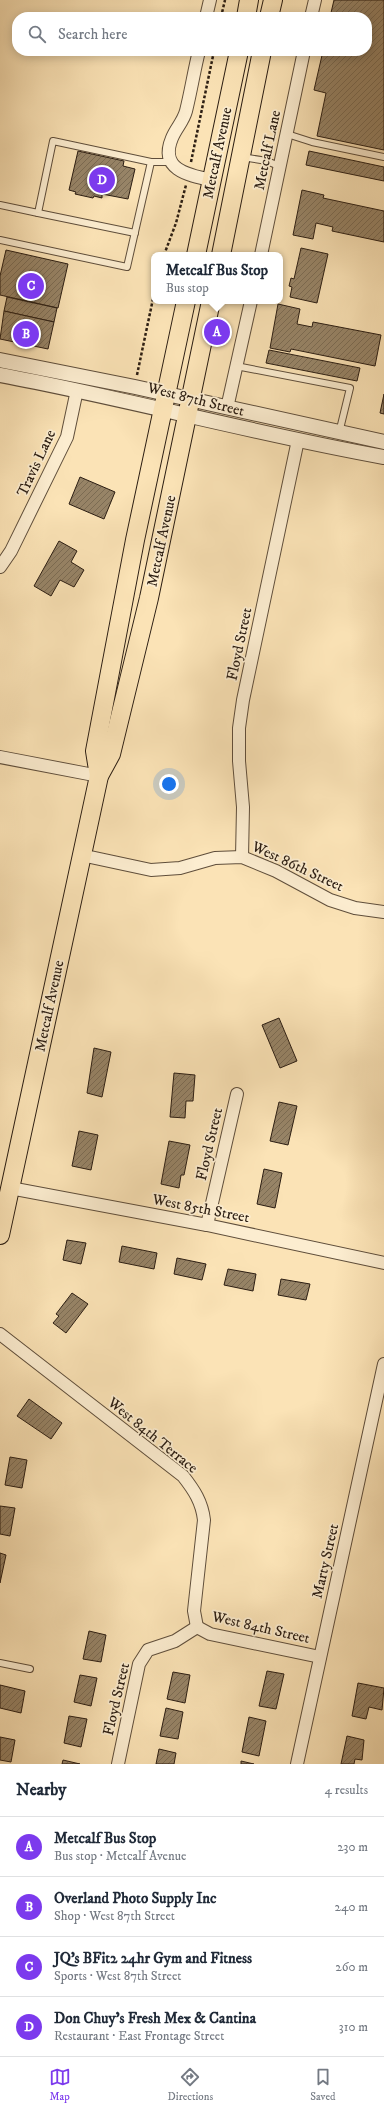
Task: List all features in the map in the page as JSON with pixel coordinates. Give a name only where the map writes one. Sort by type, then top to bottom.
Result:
[{"type":"main road","points":[[247,12],[249,0]]},
{"type":"main road","points":[[270,12],[273,0]]},
{"type":"main road","name":"Metcalf Avenue","points":[[197,252],[238,56]]},
{"type":"main road","name":"Metcalf Avenue","points":[[222,252],[261,56]]},
{"type":"main road","name":"Metcalf Avenue","points":[[98,776],[95,750],[135,540],[166,402],[185,304]]},
{"type":"main road","name":"Metcalf Avenue","points":[[0,1235],[98,776],[111,754],[149,598],[210,304]]},
{"type":"street","points":[[207,12],[210,0]]},
{"type":"street","points":[[313,12],[315,0]]},
{"type":"street","points":[[198,56],[186,112],[181,126],[172,137],[167,153],[170,162],[188,175],[211,180]]},
{"type":"street","name":"Metcalf Lane","points":[[262,252],[303,56]]},
{"type":"street","points":[[227,408],[250,304]]},
{"type":"street","name":"West 87th Street","points":[[0,360],[136,387],[166,402]]},
{"type":"street","name":"West 87th Street","points":[[0,375],[77,390],[166,402],[298,440],[384,457]]},
{"type":"street","name":"Travis Lane","points":[[0,567],[11,550],[67,437],[77,390]]},
{"type":"street","name":"West 87th Street","points":[[189,408],[227,408],[384,442]]},
{"type":"street","name":"Floyd Street","points":[[242,857],[243,807],[239,761],[239,728],[243,700],[298,440]]},
{"type":"street","points":[[0,757],[98,776]]},
{"type":"street","name":"West 86th Street","points":[[81,855],[151,870],[180,868],[215,858],[242,857],[276,871],[330,900],[355,908],[384,912]]},
{"type":"street","name":"Floyd Street","points":[[207,1225],[237,1094]]},
{"type":"street","name":"West 85th Street","points":[[10,1188],[207,1225],[384,1263]]},
{"type":"street","name":"West 84th Terrace","points":[[0,1334],[184,1476],[195,1490],[202,1507],[204,1520],[194,1612],[197,1627]]},
{"type":"street","name":"Marty Street","points":[[298,1764],[384,1364]]},
{"type":"street","name":"Floyd Street","points":[[118,1764],[139,1664],[148,1650],[175,1641],[197,1627]]},
{"type":"street","name":"West 84th Street","points":[[197,1627],[210,1634],[320,1657]]},
{"type":"lane","points":[[287,134],[305,141],[384,157]]},
{"type":"lane","points":[[38,213],[53,141],[151,162],[170,162]]},
{"type":"lane","points":[[240,156],[267,161],[280,167]]},
{"type":"lane","points":[[0,240],[127,267],[151,162]]},
{"type":"lane","points":[[0,205],[135,233]]},
{"type":"lane","points":[[236,366],[350,388],[339,433]]},
{"type":"lane","points":[[0,1663],[30,1669]]},
{"type":"path","points":[[222,12],[225,0]]},
{"type":"path","points":[[191,163],[213,56]]},
{"type":"path","points":[[165,252],[176,223],[187,184]]},
{"type":"path","points":[[136,387],[152,304]]},
{"type":"building","points":[[334,0],[384,0],[384,150],[317,136],[326,93],[314,90],[322,56],[372,56],[372,12],[331,12]]},
{"type":"building","points":[[78,151],[124,161],[123,166],[135,169],[128,199],[102,194],[102,198],[94,196],[93,198],[75,194],[76,192],[69,190]]},
{"type":"building","points":[[309,151],[384,167],[384,181],[306,165]]},
{"type":"building","points":[[302,190],[324,195],[323,198],[384,211],[384,242],[332,231],[333,227],[316,223],[313,239],[293,235]]},
{"type":"building","points":[[301,248],[328,254],[317,303],[290,297],[292,287],[289,286],[291,278],[294,279]]},
{"type":"building","points":[[6,250],[68,264],[58,308],[0,295],[0,276]]},
{"type":"building","points":[[7,297],[57,308],[54,322],[4,311]]},
{"type":"building","points":[[278,304],[300,309],[297,324],[312,327],[313,322],[381,335],[375,366],[291,349],[290,352],[270,348]]},
{"type":"building","points":[[4,311],[54,322],[48,349],[0,339]]},
{"type":"building","points":[[269,350],[360,368],[357,381],[266,363]]},
{"type":"building","points":[[384,394],[384,414],[380,413]]},
{"type":"building","points":[[80,477],[115,492],[104,519],[69,504]]},
{"type":"building","points":[[59,541],[77,551],[71,562],[84,570],[74,587],[60,580],[51,596],[34,586]]},
{"type":"building","points":[[279,1018],[297,1061],[280,1068],[262,1025]]},
{"type":"building","points":[[94,1048],[111,1052],[102,1097],[87,1093]]},
{"type":"building","points":[[174,1073],[195,1075],[193,1101],[186,1101],[185,1118],[170,1117]]},
{"type":"building","points":[[279,1102],[297,1106],[288,1145],[270,1141]]},
{"type":"building","points":[[79,1131],[98,1135],[91,1170],[72,1166]]},
{"type":"building","points":[[169,1141],[190,1145],[184,1175],[181,1175],[179,1188],[161,1184]]},
{"type":"building","points":[[264,1169],[282,1173],[275,1208],[257,1204]]},
{"type":"building","points":[[67,1240],[86,1243],[81,1264],[63,1260]]},
{"type":"building","points":[[122,1246],[157,1253],[154,1269],[119,1262]]},
{"type":"building","points":[[177,1258],[206,1264],[202,1280],[174,1274]]},
{"type":"building","points":[[228,1269],[256,1274],[253,1291],[224,1285]]},
{"type":"building","points":[[281,1279],[310,1284],[306,1300],[278,1295]]},
{"type":"building","points":[[72,1293],[88,1304],[66,1333],[53,1323],[59,1316],[56,1314]]},
{"type":"building","points":[[29,1399],[62,1423],[51,1439],[17,1416]]},
{"type":"building","points":[[10,1457],[27,1460],[22,1488],[5,1485]]},
{"type":"building","points":[[0,1506],[15,1508],[10,1536],[0,1534]]},
{"type":"building","points":[[0,1553],[6,1555],[0,1583]]},
{"type":"building","points":[[89,1631],[106,1635],[101,1662],[83,1659]]},
{"type":"building","points":[[267,1671],[284,1674],[276,1709],[259,1706]]},
{"type":"building","points":[[173,1672],[190,1675],[185,1703],[167,1699]]},
{"type":"building","points":[[80,1675],[97,1678],[91,1706],[74,1702]]},
{"type":"building","points":[[358,1683],[384,1688],[382,1710],[369,1707],[366,1719],[352,1716]]},
{"type":"building","points":[[0,1685],[25,1691],[21,1713],[0,1708]]},
{"type":"building","points":[[166,1708],[183,1712],[178,1739],[160,1736]]},
{"type":"building","points":[[69,1716],[87,1719],[81,1747],[64,1743]]},
{"type":"building","points":[[249,1717],[266,1721],[259,1756],[242,1752]]},
{"type":"building","points":[[347,1736],[364,1740],[362,1760],[355,1759],[354,1764],[341,1764]]},
{"type":"building","points":[[0,1737],[15,1740],[11,1762],[0,1760]]},
{"type":"building","points":[[159,1749],[176,1753],[174,1764],[156,1764]]},
{"type":"building","points":[[63,1760],[80,1764],[62,1764]]},
{"type":"building","points":[[241,1761],[254,1764],[241,1764]]},
{"type":"place","name":"Don Chuy's Fresh Mex & Cantina","points":[[102,180]]},
{"type":"place","name":"JQ's BFit2 24hr Gym and Fitness","points":[[31,286]]},
{"type":"place","name":"Metcalf Bus Stop","points":[[217,332]]},
{"type":"place","name":"Overland Photo Supply Inc","points":[[26,334]]}]
